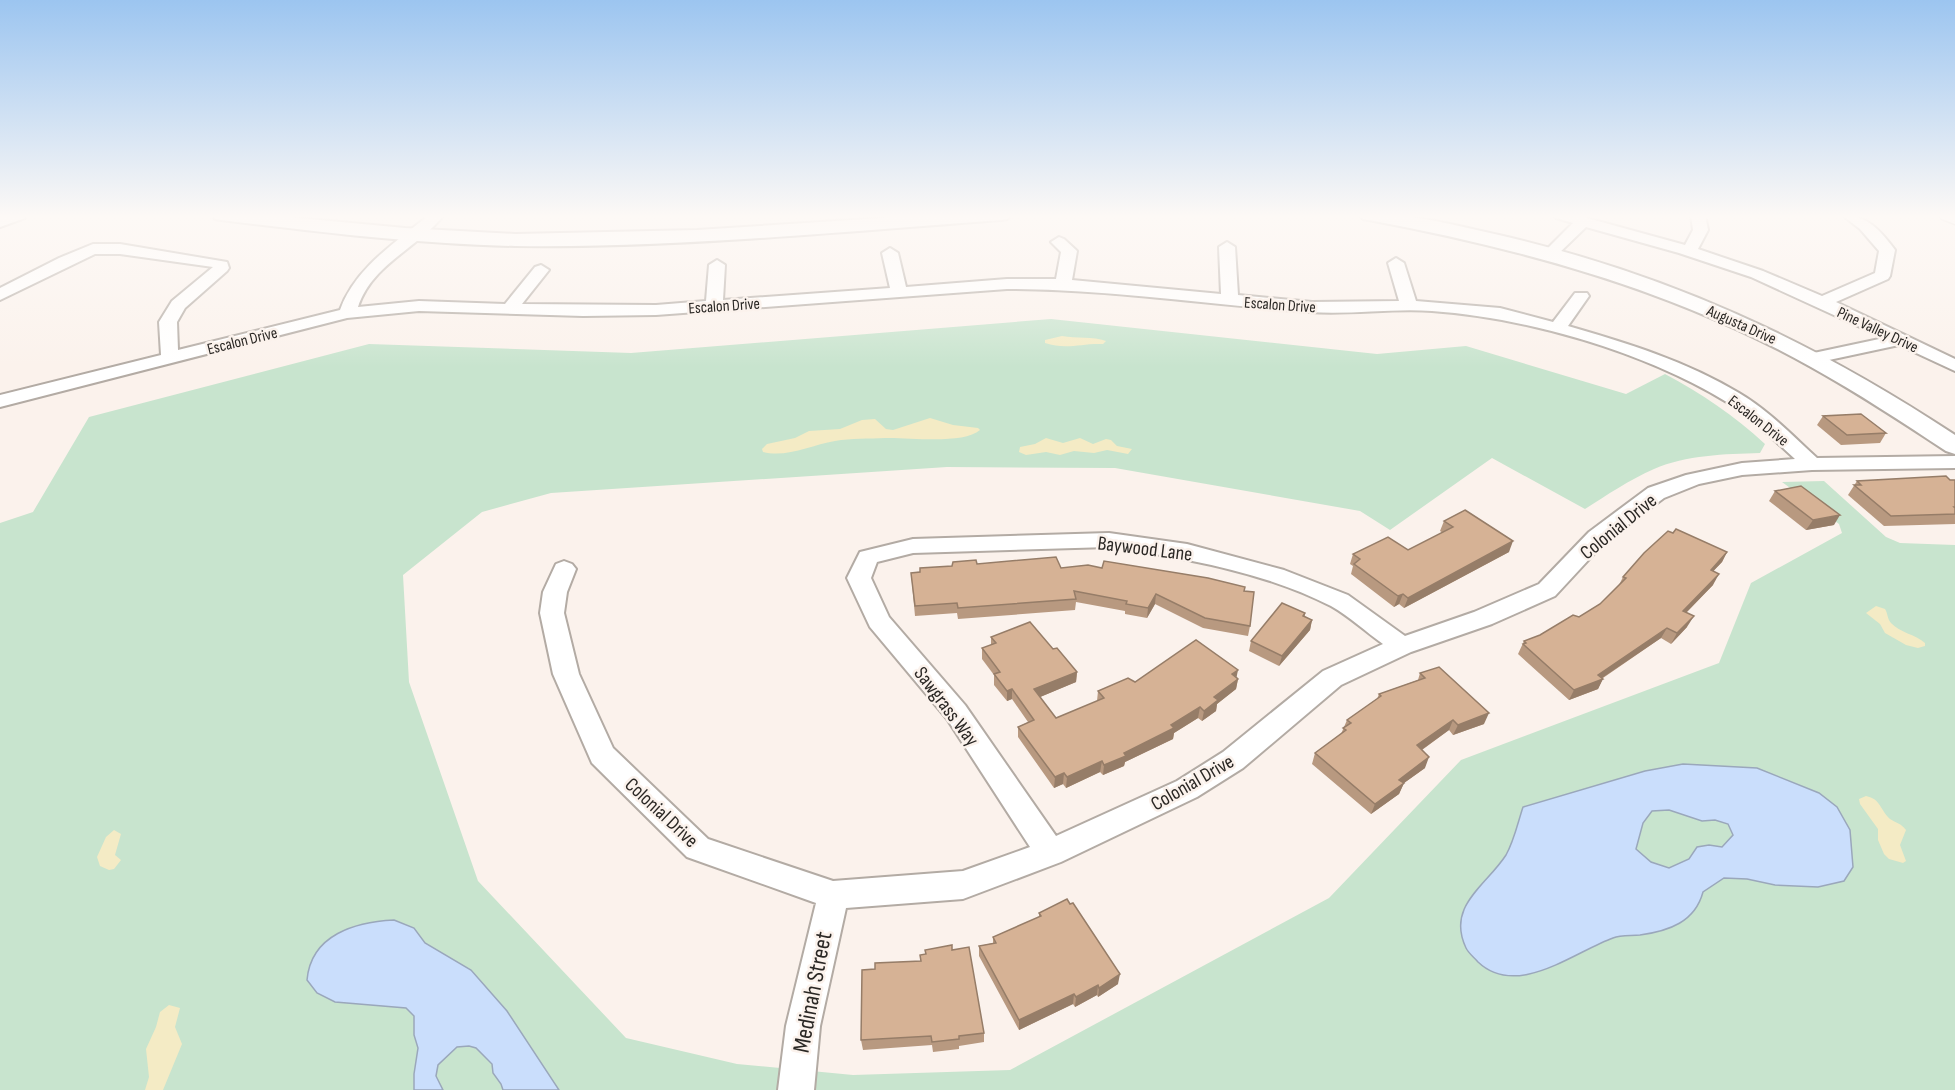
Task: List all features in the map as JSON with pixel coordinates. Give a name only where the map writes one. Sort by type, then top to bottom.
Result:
[{"type":"street","points":[[0,295],[54,266]]},
{"type":"street","points":[[170,357],[168,322],[178,305],[221,266]]},
{"type":"street","points":[[347,313],[358,286],[380,266]]},
{"type":"street","points":[[714,306],[717,266]]},
{"type":"street","points":[[893,266],[899,292]]},
{"type":"street","points":[[1063,284],[1066,266]]},
{"type":"street","points":[[1228,266],[1230,300]]},
{"type":"street","points":[[1397,266],[1408,306]]},
{"type":"street","name":"Augusta Drive","points":[[1592,266],[1647,283],[1729,316],[1815,358],[1911,415],[1955,446]]},
{"type":"street","name":"Pine Valley Drive","points":[[1732,266],[1821,302],[1955,366]]},
{"type":"street","points":[[1821,302],[1881,276],[1883,266]]},
{"type":"street","points":[[509,309],[541,270]]},
{"type":"street","name":"Escalon Drive","points":[[0,400],[347,313],[419,306],[623,311],[1007,284],[1063,284],[1329,308],[1408,306],[1478,310],[1558,328],[1638,352],[1709,384],[1750,410],[1812,464]]},
{"type":"street","points":[[1558,328],[1581,296]]},
{"type":"street","points":[[1815,358],[1902,339]]},
{"type":"street","name":"Colonial Drive","points":[[564,569],[555,592],[552,613],[566,674],[602,755],[698,848],[833,895],[963,885],[1050,854],[1211,776],[1332,678],[1402,646],[1483,618],[1546,590],[1597,537],[1656,493],[1693,478],[1742,469],[1812,464],[1955,462]]},
{"type":"street","name":"Baywood Lane","points":[[868,557],[913,546],[1108,540],[1187,551],[1276,574],[1340,601],[1402,646]]},
{"type":"street","name":"Sawgrass Way","points":[[868,557],[859,579],[879,621],[956,712],[1050,854]]},
{"type":"street","name":"Medinah Street","points":[[796,1090],[802,1026],[833,895]]},
{"type":"green space","points":[[1051,319],[1377,354],[1466,346],[1626,394],[1665,374],[1717,406],[1765,444],[1760,453],[1706,456],[1666,464],[1618,488],[1585,509],[1492,458],[1390,530],[1360,511],[1115,468],[947,467],[551,493],[482,512],[403,575],[409,682],[478,881],[626,1038],[737,1064],[853,1075],[1010,1070],[1329,898],[1461,760],[1719,663],[1751,583],[1842,533],[1839,524],[1782,482],[1824,481],[1886,537],[1900,543],[1955,545],[1955,1090],[0,1090],[0,523],[33,512],[89,417],[369,344],[631,353]]},
{"type":"sand","points":[[1062,336],[1106,341],[1103,344],[1067,346],[1045,343],[1045,340]]},
{"type":"sand","points":[[930,418],[980,430],[972,435],[949,439],[847,439],[781,453],[763,452],[762,449],[767,444],[795,438],[809,431],[840,429],[862,420],[875,419],[886,429],[893,430]]},
{"type":"sand","points":[[1046,438],[1063,443],[1080,438],[1093,444],[1106,439],[1111,440],[1117,446],[1132,449],[1128,454],[1107,450],[1094,453],[1074,451],[1060,455],[1046,452],[1026,455],[1019,452],[1020,447],[1035,444]]},
{"type":"sand","points":[[1876,606],[1885,609],[1895,626],[1921,640],[1925,646],[1918,648],[1906,645],[1885,633],[1880,624],[1866,613]]},
{"type":"sand","points":[[1866,796],[1878,802],[1890,819],[1906,830],[1900,845],[1906,861],[1903,863],[1889,859],[1884,854],[1878,840],[1878,829],[1860,804],[1859,799]]},
{"type":"sand","points":[[114,830],[121,834],[115,855],[121,860],[114,869],[109,870],[100,866],[97,857],[106,837]]},
{"type":"sand","points":[[169,1005],[180,1008],[175,1027],[182,1044],[163,1090],[145,1090],[149,1077],[146,1049],[160,1012]]},
{"type":"water","points":[[1683,764],[1757,768],[1819,793],[1837,807],[1850,830],[1853,867],[1844,881],[1818,887],[1775,885],[1747,879],[1724,878],[1703,892],[1694,911],[1671,928],[1640,935],[1619,936],[1563,962],[1528,974],[1510,976],[1493,972],[1478,962],[1466,948],[1461,933],[1461,920],[1471,897],[1506,855],[1514,838],[1523,807],[1645,771]],"holes":[[[1669,810],[1702,821],[1715,820],[1728,824],[1733,835],[1722,847],[1709,845],[1697,847],[1689,859],[1669,868],[1651,862],[1636,849],[1643,823],[1652,811]]]},
{"type":"water","points":[[394,920],[414,928],[425,943],[471,970],[507,1011],[559,1090],[503,1090],[493,1073],[492,1064],[476,1048],[469,1046],[457,1047],[438,1065],[436,1076],[443,1090],[414,1090],[418,1048],[414,1035],[414,1016],[406,1008],[335,1002],[317,993],[307,980],[310,964],[326,941],[351,928]]},
{"type":"building","points":[[1861,414],[1886,433],[1847,435],[1823,416]]},
{"type":"building","points":[[1946,476],[1950,480],[1955,480],[1955,514],[1891,516],[1854,485],[1861,485],[1857,481]]},
{"type":"building","points":[[1801,486],[1840,515],[1813,520],[1775,491]]},
{"type":"building","points":[[1465,510],[1513,541],[1408,598],[1403,594],[1398,596],[1354,564],[1360,559],[1353,554],[1388,537],[1408,550],[1453,527],[1444,521]]},
{"type":"building","points":[[1676,529],[1727,552],[1711,570],[1719,574],[1683,611],[1694,616],[1677,633],[1667,628],[1598,675],[1603,679],[1574,690],[1523,644],[1526,643],[1524,641],[1540,635],[1573,615],[1579,617],[1600,604],[1626,578],[1623,577],[1644,553],[1668,531],[1673,533]]},
{"type":"building","points":[[1056,557],[1061,568],[1088,565],[1102,568],[1104,561],[1208,578],[1245,587],[1244,591],[1254,592],[1250,626],[1205,618],[1156,594],[1148,608],[1126,604],[1127,601],[1074,591],[1076,599],[958,608],[957,603],[915,606],[911,573],[920,572],[920,568],[952,566],[953,562],[976,560],[977,564]]},
{"type":"building","points":[[1282,603],[1305,613],[1303,616],[1312,620],[1282,656],[1251,641]]},
{"type":"building","points":[[1030,622],[1053,649],[1057,648],[1077,672],[1034,689],[1056,718],[1104,698],[1098,691],[1128,678],[1135,682],[1196,640],[1238,670],[1232,674],[1238,679],[1214,697],[1218,700],[1204,711],[1200,707],[1171,725],[1174,728],[1124,753],[1126,756],[1104,765],[1102,761],[1067,777],[1064,773],[1055,777],[1018,727],[1034,720],[1012,689],[1007,691],[994,674],[1000,672],[982,648],[996,643],[991,637]]},
{"type":"building","points":[[1439,667],[1489,713],[1458,725],[1453,720],[1417,745],[1429,757],[1399,780],[1404,783],[1375,804],[1315,753],[1346,730],[1343,728],[1351,723],[1347,720],[1381,696],[1379,694],[1425,678],[1420,673]]},
{"type":"building","points":[[1067,899],[1070,904],[1073,903],[1120,974],[1099,988],[1098,985],[1076,997],[1074,994],[1019,1020],[979,946],[996,943],[993,937],[1041,916],[1039,913]]},
{"type":"building","points":[[952,945],[952,950],[969,947],[984,1033],[932,1042],[931,1036],[861,1040],[862,970],[875,969],[875,963],[921,961],[920,955],[926,954],[925,950]]}]
